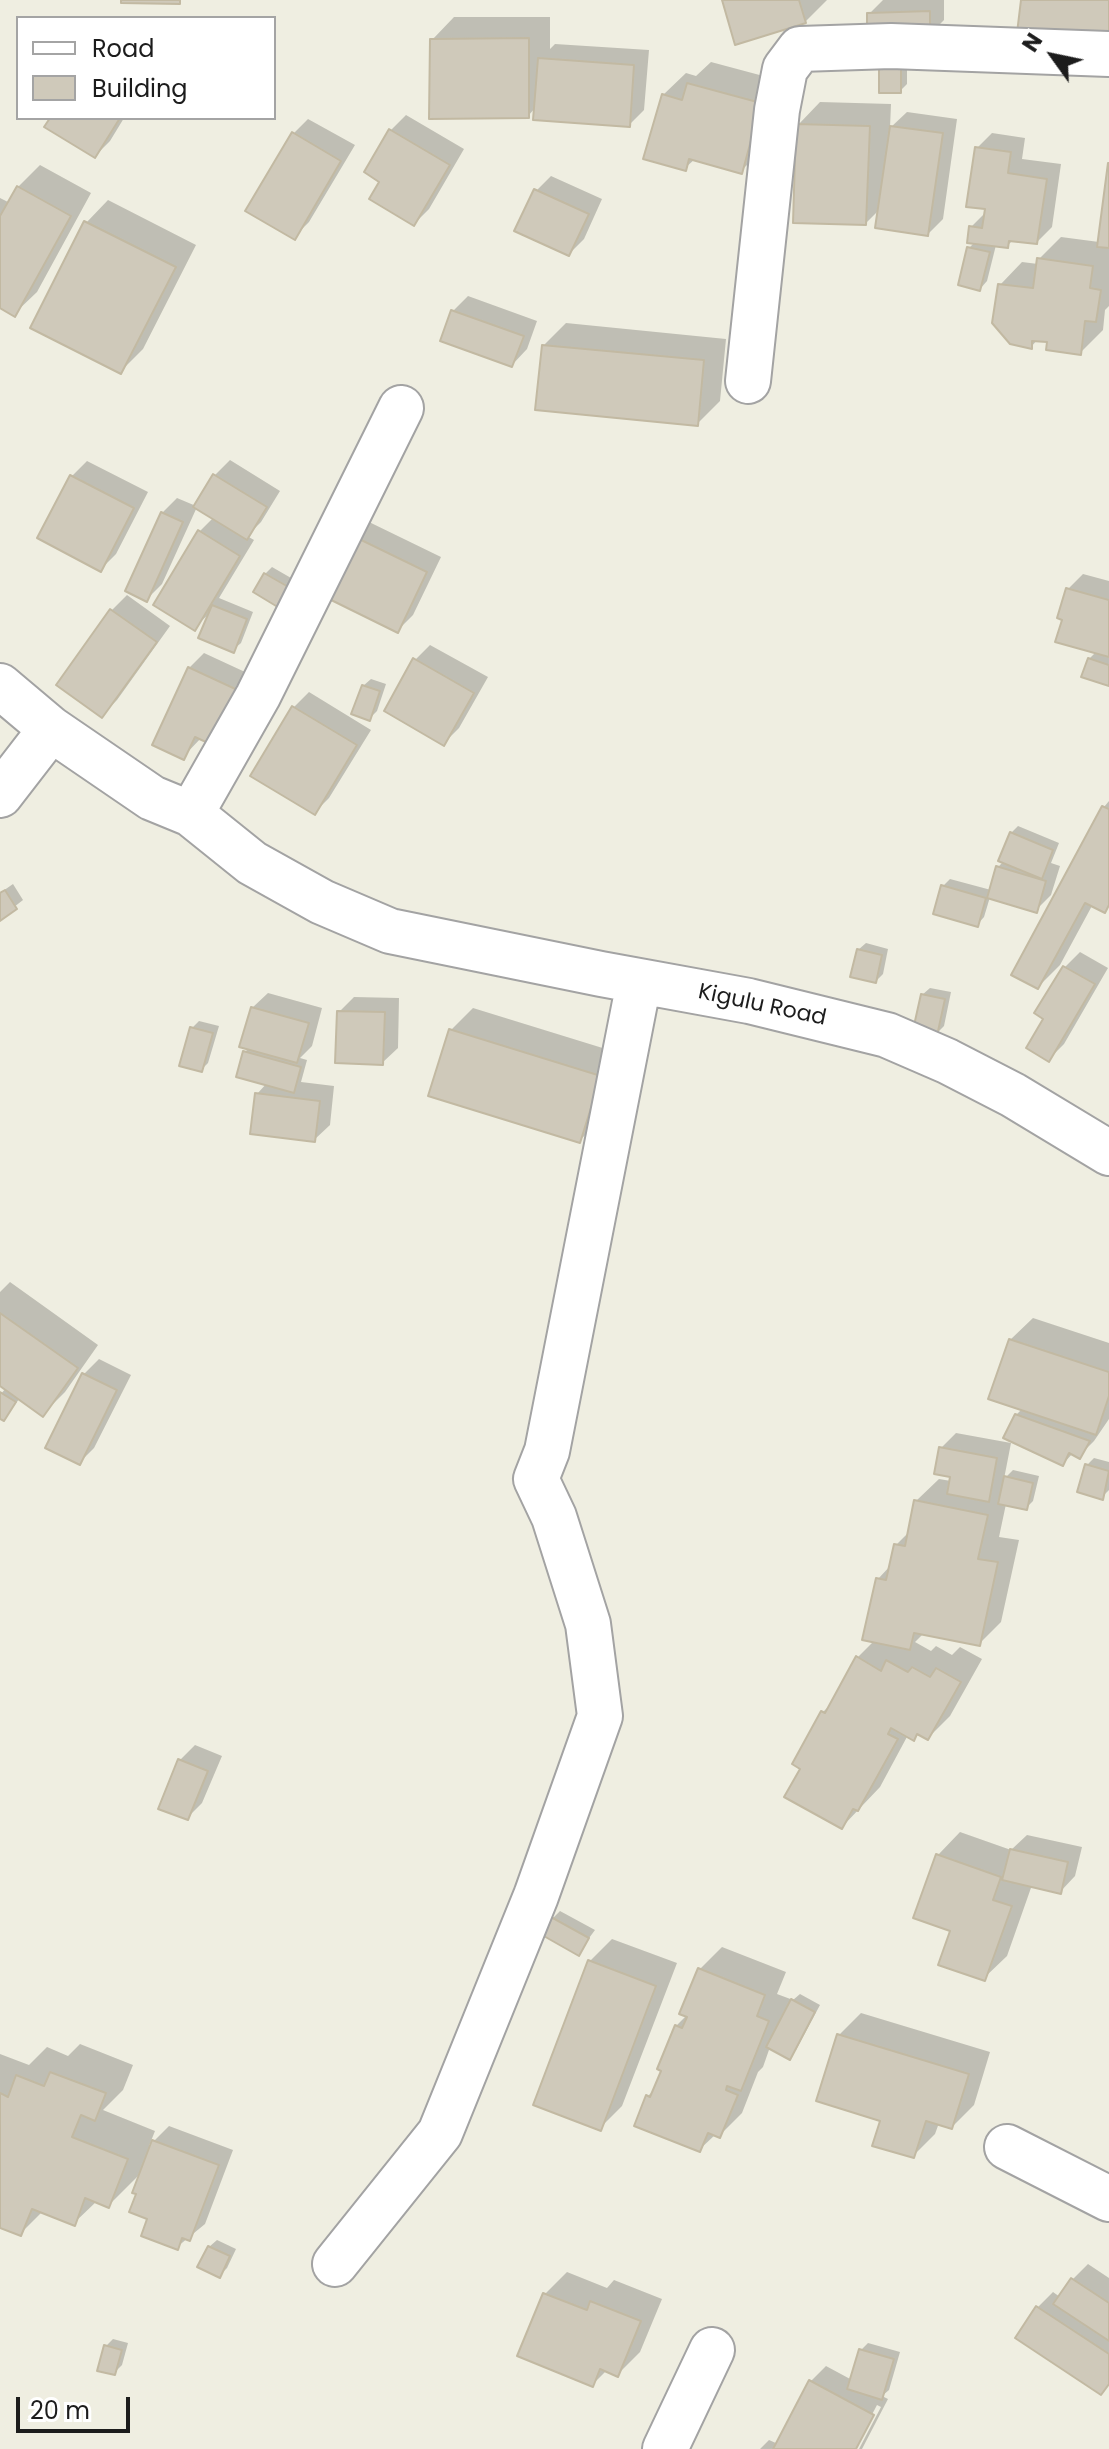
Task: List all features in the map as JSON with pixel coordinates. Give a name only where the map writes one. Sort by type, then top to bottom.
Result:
[{"type":"street","points":[[748,381],[777,110],[785,69],[800,49],[891,46],[1109,54]]},
{"type":"street","points":[[191,814],[258,696],[401,408]]},
{"type":"street","name":"Kigulu Road","points":[[0,686],[51,729],[152,798],[191,814],[252,863],[322,902],[390,931],[639,982],[749,1001],[887,1035],[1013,1095],[1109,1153]]},
{"type":"street","points":[[0,795],[51,729]]},
{"type":"street","points":[[335,2264],[440,2133],[536,1896],[600,1716],[588,1624],[554,1517],[536,1479],[547,1451],[639,982]]},
{"type":"street","points":[[1007,2147],[1109,2199]]},
{"type":"street","points":[[665,2449],[712,2350]]},
{"type":"building","points":[[121,0],[180,0],[180,4],[121,3]]},
{"type":"building","points":[[722,0],[799,0],[806,23],[735,45]]},
{"type":"building","points":[[1021,0],[1109,0],[1109,44],[1017,33]]},
{"type":"building","points":[[930,11],[930,37],[867,39],[867,13]]},
{"type":"building","points":[[529,38],[529,118],[429,119],[430,39]]},
{"type":"building","points":[[538,58],[634,65],[630,127],[533,120]]},
{"type":"building","points":[[879,69],[901,69],[901,93],[879,93]]},
{"type":"building","points":[[687,83],[761,103],[742,174],[689,159],[686,171],[643,159],[662,94],[682,100]]},
{"type":"building","points":[[49,120],[119,120],[95,158],[44,127]]},
{"type":"building","points":[[796,124],[870,126],[866,225],[793,223]]},
{"type":"building","points":[[890,126],[943,133],[928,236],[875,228]]},
{"type":"building","points":[[389,129],[450,165],[414,226],[369,199],[379,182],[364,172]]},
{"type":"building","points":[[292,132],[341,161],[295,240],[245,211]]},
{"type":"building","points":[[975,147],[1011,152],[1008,173],[1047,179],[1037,244],[1009,241],[1008,248],[967,243],[969,226],[982,228],[985,209],[966,207]]},
{"type":"building","points":[[1109,163],[1109,248],[1097,247]]},
{"type":"building","points":[[17,186],[71,216],[15,317],[0,308],[0,216]]},
{"type":"building","points":[[534,189],[589,214],[569,256],[514,231]]},
{"type":"building","points":[[84,221],[176,267],[121,374],[30,328]]},
{"type":"building","points":[[967,247],[990,252],[980,291],[958,285]]},
{"type":"building","points":[[1037,258],[1093,266],[1090,288],[1101,290],[1096,322],[1085,321],[1081,355],[1046,350],[1047,342],[1032,341],[1032,349],[1010,344],[992,323],[998,284],[1033,288]]},
{"type":"building","points":[[451,310],[524,336],[512,367],[440,341]]},
{"type":"building","points":[[542,345],[704,360],[698,426],[535,410]]},
{"type":"building","points":[[213,474],[267,507],[247,540],[193,507]]},
{"type":"building","points":[[70,475],[134,508],[101,572],[37,538]]},
{"type":"building","points":[[161,512],[183,522],[147,602],[125,591]]},
{"type":"building","points":[[198,530],[240,556],[195,631],[153,605]]},
{"type":"building","points":[[351,535],[427,572],[398,633],[321,595]]},
{"type":"building","points":[[264,573],[292,589],[281,609],[253,592]]},
{"type":"building","points":[[1066,588],[1109,600],[1109,657],[1055,642],[1062,620],[1057,618]]},
{"type":"building","points":[[212,605],[247,619],[234,653],[198,638]]},
{"type":"building","points":[[110,609],[157,642],[102,718],[56,685]]},
{"type":"building","points":[[413,658],[474,693],[444,746],[384,711]]},
{"type":"building","points":[[1088,658],[1109,665],[1109,686],[1081,677]]},
{"type":"building","points":[[188,667],[244,693],[219,748],[195,737],[184,760],[152,745]]},
{"type":"building","points":[[362,685],[380,691],[370,721],[351,714]]},
{"type":"building","points":[[292,706],[357,745],[315,815],[250,776]]},
{"type":"building","points":[[1102,806],[1109,809],[1109,905],[1105,913],[1085,903],[1038,989],[1011,975]]},
{"type":"building","points":[[1010,832],[1053,850],[1042,879],[998,861]]},
{"type":"building","points":[[996,866],[1046,881],[1037,913],[987,898]]},
{"type":"building","points":[[941,885],[986,898],[978,927],[933,914]]},
{"type":"building","points":[[5,890],[17,909],[0,921],[0,893]]},
{"type":"building","points":[[857,949],[882,955],[876,983],[850,977]]},
{"type":"building","points":[[1063,966],[1095,984],[1049,1062],[1026,1048],[1043,1019],[1034,1013]]},
{"type":"building","points":[[921,994],[945,999],[937,1036],[913,1030]]},
{"type":"building","points":[[251,1007],[309,1023],[297,1063],[239,1047]]},
{"type":"building","points":[[337,1011],[385,1012],[383,1065],[335,1063]]},
{"type":"building","points":[[190,1027],[213,1033],[202,1072],[179,1066]]},
{"type":"building","points":[[449,1029],[601,1076],[580,1143],[428,1096]]},
{"type":"building","points":[[243,1051],[301,1067],[294,1093],[236,1077]]},
{"type":"building","points":[[255,1093],[320,1101],[315,1142],[250,1134]]},
{"type":"building","points":[[0,1313],[78,1368],[43,1417],[0,1386]]},
{"type":"building","points":[[1009,1339],[1109,1372],[1109,1396],[1096,1435],[988,1399]]},
{"type":"building","points":[[82,1373],[117,1390],[80,1465],[45,1448]]},
{"type":"building","points":[[0,1392],[16,1402],[4,1421],[0,1419]]},
{"type":"building","points":[[1015,1414],[1090,1441],[1080,1459],[1069,1453],[1063,1466],[1003,1438]]},
{"type":"building","points":[[939,1447],[997,1458],[989,1502],[947,1494],[950,1477],[934,1474]]},
{"type":"building","points":[[1085,1464],[1109,1471],[1103,1500],[1077,1492]]},
{"type":"building","points":[[1004,1476],[1033,1483],[1027,1510],[998,1504]]},
{"type":"building","points":[[914,1500],[988,1515],[978,1559],[998,1562],[980,1646],[914,1633],[910,1650],[862,1640],[876,1578],[886,1580],[894,1544],[905,1546]]},
{"type":"building","points":[[856,1656],[881,1671],[886,1660],[908,1672],[912,1667],[930,1677],[936,1668],[961,1682],[928,1740],[917,1734],[914,1741],[891,1728],[888,1734],[898,1739],[858,1811],[853,1809],[842,1829],[784,1797],[800,1769],[792,1764]]},
{"type":"building","points":[[178,1759],[208,1771],[188,1820],[158,1809]]},
{"type":"building","points":[[1010,1849],[1068,1862],[1061,1894],[1002,1880]]},
{"type":"building","points":[[936,1854],[1001,1877],[993,1900],[1012,1906],[985,1981],[938,1965],[950,1931],[913,1918]]},
{"type":"building","points":[[551,1917],[589,1938],[579,1956],[542,1935]]},
{"type":"building","points":[[588,1960],[656,1986],[601,2131],[533,2105]]},
{"type":"building","points":[[698,1968],[765,1995],[757,2016],[769,2021],[741,2091],[727,2086],[726,2090],[738,2095],[720,2138],[708,2133],[700,2152],[634,2126],[646,2095],[650,2097],[661,2071],[657,2069],[675,2025],[682,2028],[687,2017],[679,2014]]},
{"type":"building","points":[[791,1999],[815,2012],[790,2060],[766,2047]]},
{"type":"building","points":[[837,2034],[969,2074],[952,2129],[926,2121],[914,2158],[872,2146],[880,2121],[816,2101]]},
{"type":"building","points":[[50,2072],[106,2093],[95,2121],[81,2115],[72,2137],[128,2159],[109,2208],[85,2198],[75,2226],[32,2209],[21,2236],[0,2228],[0,2093],[8,2097],[16,2075],[44,2086]]},
{"type":"building","points":[[152,2140],[219,2165],[190,2241],[182,2238],[178,2250],[141,2236],[147,2219],[129,2212],[136,2194],[132,2193]]},
{"type":"building","points":[[208,2246],[230,2256],[220,2278],[197,2267]]},
{"type":"building","points":[[1071,2278],[1109,2303],[1109,2341],[1053,2304]]},
{"type":"building","points":[[543,2293],[587,2310],[590,2301],[641,2321],[618,2377],[600,2369],[593,2387],[517,2356]]},
{"type":"building","points":[[1036,2306],[1109,2354],[1109,2384],[1101,2395],[1015,2338]]},
{"type":"building","points":[[104,2345],[122,2350],[115,2375],[97,2371]]},
{"type":"building","points":[[859,2349],[894,2359],[882,2400],[847,2389]]},
{"type":"building","points":[[809,2380],[874,2415],[856,2449],[773,2449]]}]
